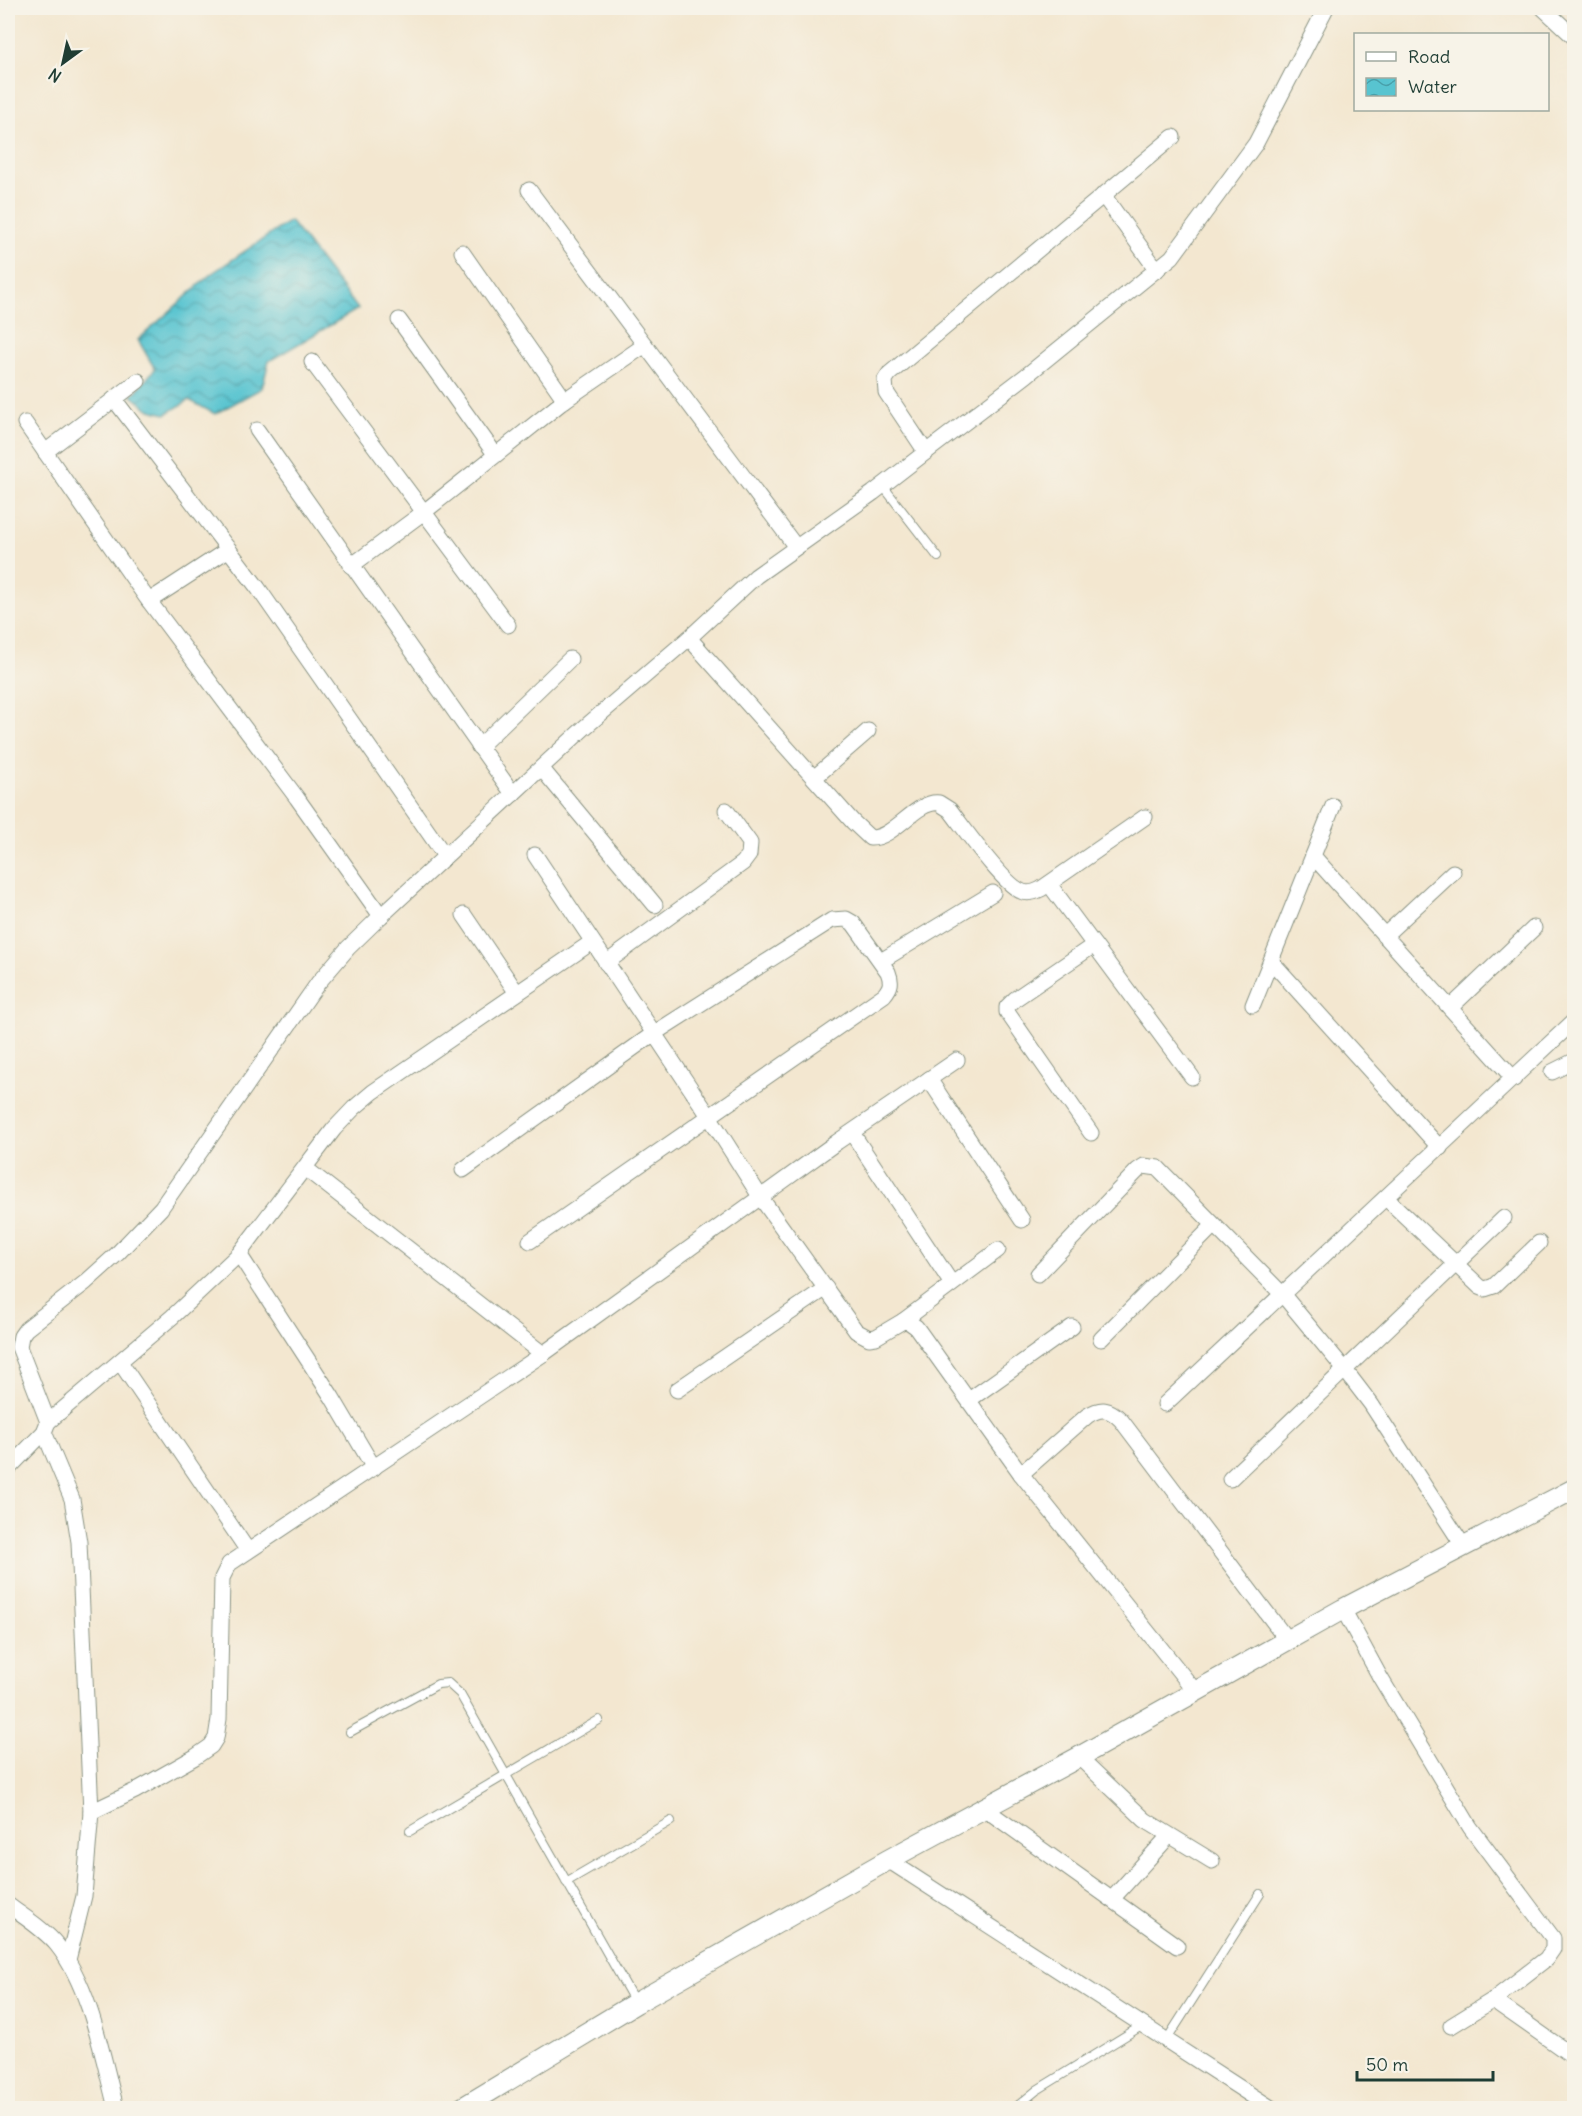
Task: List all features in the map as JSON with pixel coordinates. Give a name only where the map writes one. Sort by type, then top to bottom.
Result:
[{"type":"street","points":[[68,1960],[84,1896],[91,1812],[77,1524],[66,1482],[19,1347],[23,1333],[117,1254],[161,1208],[318,983],[348,948],[381,916],[584,728],[689,638],[756,576],[883,486],[1157,270],[1184,243],[1256,143],[1326,8]]},
{"type":"street","points":[[1543,8],[1575,37]]},
{"type":"street","points":[[926,452],[886,392],[884,386],[889,374],[1173,137]]},
{"type":"street","points":[[528,190],[796,547]]},
{"type":"street","points":[[1103,195],[1157,270]]},
{"type":"street","points":[[462,252],[566,400]]},
{"type":"street","points":[[399,320],[495,454]]},
{"type":"street","points":[[351,566],[424,512],[566,400],[645,345]]},
{"type":"street","points":[[312,362],[508,625]]},
{"type":"street","points":[[45,452],[138,381]]},
{"type":"street","points":[[114,399],[229,549],[314,666],[445,856]]},
{"type":"street","points":[[25,423],[149,601],[297,798],[381,916]]},
{"type":"street","points":[[257,430],[513,795]]},
{"type":"street","points":[[149,601],[229,549]]},
{"type":"street","points":[[689,638],[870,838],[882,835],[927,805],[939,803],[950,810],[1015,887],[1023,892],[1032,893],[1049,884],[1145,817]]},
{"type":"street","points":[[479,747],[570,659]]},
{"type":"street","points":[[814,778],[868,731]]},
{"type":"street","points":[[542,769],[655,905]]},
{"type":"street","points":[[1253,1005],[1333,806]]},
{"type":"street","points":[[606,963],[743,862],[749,855],[750,843],[726,810]]},
{"type":"street","points":[[535,855],[761,1198],[856,1331],[862,1336],[876,1337],[903,1321],[998,1250]]},
{"type":"street","points":[[1313,856],[1514,1079]]},
{"type":"street","points":[[1384,936],[1453,872]]},
{"type":"street","points":[[1049,884],[1192,1077]]},
{"type":"street","points":[[881,961],[993,893]]},
{"type":"street","points":[[464,915],[517,993]]},
{"type":"street","points":[[463,1170],[653,1034],[832,920],[846,919],[853,923],[888,972],[891,981],[889,990],[884,995],[530,1241]]},
{"type":"street","points":[[1450,1008],[1534,928]]},
{"type":"street","points":[[8,1470],[46,1427],[172,1317],[238,1254],[334,1129],[354,1108],[592,942]]},
{"type":"street","points":[[1091,1133],[1007,1012],[1007,1007],[1015,999],[1094,945]]},
{"type":"street","points":[[1271,961],[1440,1148]]},
{"type":"street","points":[[1165,1404],[1575,1022]]},
{"type":"street","points":[[91,1812],[135,1791],[195,1757],[211,1746],[216,1738],[219,1719],[222,1578],[229,1564],[543,1354],[957,1060]]},
{"type":"street","points":[[1552,1072],[1575,1061]]},
{"type":"street","points":[[929,1079],[1022,1220]]},
{"type":"street","points":[[852,1133],[952,1284]]},
{"type":"street","points":[[1038,1274],[1138,1170],[1144,1166],[1158,1168],[1283,1296],[1345,1370],[1371,1404],[1464,1547]]},
{"type":"street","points":[[306,1168],[543,1354]]},
{"type":"street","points":[[1386,1198],[1480,1287],[1490,1289],[1539,1243]]},
{"type":"street","points":[[1230,1479],[1504,1218]]},
{"type":"street","points":[[1101,1339],[1213,1226]]},
{"type":"street","points":[[238,1254],[332,1397],[374,1468]]},
{"type":"street","points":[[677,1390],[826,1288]]},
{"type":"street","points":[[903,1321],[916,1327],[1021,1474],[1195,1691]]},
{"type":"street","points":[[969,1400],[1072,1327]]},
{"type":"street","points":[[120,1362],[248,1551]]},
{"type":"street","points":[[1021,1474],[1087,1416],[1098,1409],[1106,1408],[1113,1412],[1288,1641]]},
{"type":"street","points":[[462,2109],[636,2003],[888,1860],[985,1809],[1343,1609],[1575,1489]]},
{"type":"street","points":[[1343,1609],[1380,1677],[1470,1827],[1553,1938],[1553,1949],[1546,1959],[1493,2000],[1451,2026]]},
{"type":"street","points":[[1079,1757],[1145,1820],[1212,1861]]},
{"type":"street","points":[[985,1809],[1177,1946]]},
{"type":"street","points":[[1112,1899],[1169,1836]]},
{"type":"street","points":[[888,1860],[1271,2109]]},
{"type":"street","points":[[8,1905],[44,1932],[68,1960],[95,2027],[116,2109]]},
{"type":"street","points":[[1493,2000],[1575,2057]]},
{"type":"lane","points":[[883,486],[938,557]]},
{"type":"lane","points":[[350,1732],[438,1684],[448,1683],[460,1694],[636,2003]]},
{"type":"lane","points":[[410,1831],[599,1720]]},
{"type":"lane","points":[[567,1882],[671,1821]]},
{"type":"lane","points":[[1166,2041],[1260,1894]]},
{"type":"lane","points":[[1015,2109],[1037,2090],[1143,2025]]},
{"type":"water","points":[[290,221],[358,309],[269,361],[262,388],[215,414],[189,400],[166,414],[150,410],[132,396],[155,369],[138,340],[211,274]]}]
